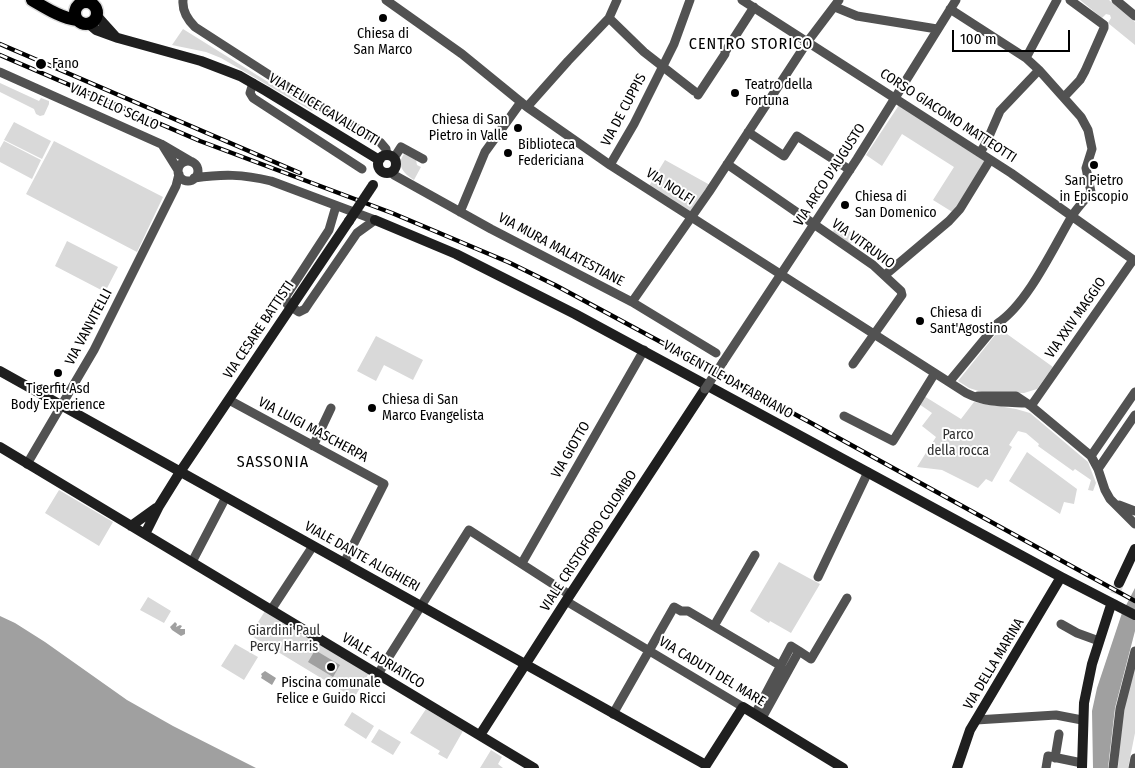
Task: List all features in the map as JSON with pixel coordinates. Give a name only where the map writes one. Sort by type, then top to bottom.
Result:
[{"type":"main road","points":[[84,2],[75,13],[92,14]]},
{"type":"main road","points":[[38,3],[61,8],[84,2],[91,3],[92,14]]},
{"type":"main road","points":[[38,3],[69,19],[92,14]]},
{"type":"street","points":[[183,0],[184,12],[188,20],[195,27],[288,88],[380,142],[386,149],[387,157],[396,165],[388,171],[378,165],[387,157],[401,147],[423,159]]},
{"type":"street","name":"VIA NOLFI","points":[[386,0],[462,54],[524,105],[610,165],[949,382],[974,397],[989,402],[1028,404]]},
{"type":"street","points":[[460,212],[485,152],[524,105],[610,18],[617,0]]},
{"type":"street","name":"VIA DE CUPPIS","points":[[610,165],[634,124],[674,44],[690,0]]},
{"type":"street","name":"CORSO GIACOMO MATTEOTTI","points":[[742,0],[980,153],[1134,261]]},
{"type":"street","name":"VIA ARCO D'AUGUSTO","points":[[723,362],[850,170],[956,0]]},
{"type":"street","points":[[1026,58],[1057,0]]},
{"type":"street","points":[[1064,97],[1086,71],[1104,28],[1104,25],[1070,0]]},
{"type":"street","points":[[1116,0],[1135,16]]},
{"type":"street","points":[[632,302],[727,164],[808,41],[837,4],[857,16],[937,29]]},
{"type":"street","points":[[610,18],[662,67],[696,93],[725,54],[754,7]]},
{"type":"street","points":[[949,382],[998,323],[1007,317],[1036,279],[1072,216],[1091,192],[1086,168],[1092,149],[1088,130],[1081,117],[1039,70],[1026,58],[950,9]]},
{"type":"street","name":"VIA FELICE CAVALLOTTI","points":[[92,14],[96,30],[208,63],[254,83],[376,158],[387,157]]},
{"type":"street","points":[[980,153],[1000,111],[1039,70]]},
{"type":"street","name":"VIA DELLO SCALO","points":[[0,72],[161,144],[193,163]]},
{"type":"street","name":"VIA FELICE CAVALLOTTI","points":[[254,83],[250,93],[253,98],[362,168]]},
{"type":"street","points":[[748,132],[784,156],[797,136],[850,170]]},
{"type":"street","name":"VIA DELLO SCALO","points":[[161,144],[178,172]]},
{"type":"street","points":[[885,275],[949,221],[960,209],[990,160]]},
{"type":"street","points":[[184,162],[193,163],[198,174],[192,180],[183,179],[178,172],[179,167],[184,162]]},
{"type":"street","name":"VIA GENTILE DA FABRIANO","points":[[193,163],[216,175]]},
{"type":"street","name":"VIA VITRUVIO","points":[[727,164],[851,249],[885,275],[902,295],[874,334]]},
{"type":"street","name":"VIA MURA MALATESTIANE","points":[[388,171],[460,212],[632,302],[716,353]]},
{"type":"street","name":"VIA CESARE BATTISTI","points":[[146,534],[159,506],[180,471],[373,185],[388,171]]},
{"type":"street","name":"VIA VANVITELLI","points":[[27,464],[94,350],[176,186],[178,172]]},
{"type":"street","name":"VIA GENTILE DA FABRIANO","points":[[192,180],[216,175],[238,174],[270,181],[375,220],[489,269],[644,350],[1113,606],[1135,615]]},
{"type":"street","name":"VIA VANVITELLI","points":[[169,199],[192,180]]},
{"type":"street","points":[[336,206],[329,230],[286,296],[286,301],[290,307],[299,312],[305,309],[356,233],[375,220]]},
{"type":"street","name":"VIA XXIV MAGGIO","points":[[1028,404],[1031,397],[1041,392],[1134,261]]},
{"type":"street","points":[[853,364],[874,334]]},
{"type":"street","name":"VIA GIOTTO","points":[[522,563],[644,350]]},
{"type":"street","name":"VIALE CRISTOFORO COLOMBO","points":[[480,735],[723,362]]},
{"type":"street","name":"VIALE DANTE ALIGHIERI","points":[[0,371],[707,767]]},
{"type":"street","points":[[844,416],[893,442],[935,373]]},
{"type":"street","points":[[1091,456],[1135,392]]},
{"type":"street","name":"VIA LUIGI MASCHERPA","points":[[229,400],[384,484],[344,563]]},
{"type":"street","points":[[1028,404],[1091,456],[1098,469],[1105,490],[1114,504],[1135,524]]},
{"type":"street","points":[[313,446],[331,408]]},
{"type":"street","points":[[1098,469],[1135,416]]},
{"type":"street","name":"VIALE ADRIATICO","points":[[0,447],[534,768]]},
{"type":"street","points":[[818,577],[868,472]]},
{"type":"street","points":[[192,562],[226,497]]},
{"type":"street","points":[[1114,504],[1135,511]]},
{"type":"street","name":"VIA CESARE BATTISTI","points":[[131,526],[159,506]]},
{"type":"street","name":"VIA CADUTI DEL MARE","points":[[421,606],[469,530],[522,563],[568,598],[649,650],[843,768]]},
{"type":"street","points":[[271,610],[313,546]]},
{"type":"street","points":[[1119,583],[1135,549]]},
{"type":"street","points":[[714,626],[755,555]]},
{"type":"street","name":"VIA DELLA MARINA","points":[[957,768],[966,740],[976,720],[1062,577]]},
{"type":"street","points":[[758,716],[791,646],[812,659],[847,598]]},
{"type":"street","points":[[378,674],[421,606]]},
{"type":"street","points":[[1046,768],[1048,756],[1082,765],[1082,720],[1087,685],[1099,641],[1113,606]]},
{"type":"street","points":[[613,714],[674,607],[681,611],[688,611],[780,666]]},
{"type":"street","points":[[1061,624],[1077,633],[1099,641]]},
{"type":"street","points":[[758,716],[799,651]]},
{"type":"street","points":[[1114,768],[1120,709],[1135,651]]},
{"type":"street","points":[[707,767],[743,707]]},
{"type":"street","points":[[976,720],[1056,715],[1082,720]]},
{"type":"street","points":[[1055,758],[1059,734]]},
{"type":"street","points":[[1133,768],[1135,758]]},
{"type":"green space","points":[[1080,0],[1109,0],[1135,22],[1135,45],[1108,23],[1111,18],[1110,15],[1106,14],[1102,18]]},
{"type":"green space","points":[[183,29],[313,110],[221,58],[206,52],[172,45]]},
{"type":"green space","points":[[0,83],[39,101],[41,98],[49,101],[44,115],[36,114],[34,109],[0,92]]},
{"type":"green space","points":[[899,105],[986,162],[954,213],[933,200],[954,167],[902,134],[882,166],[866,155]]},
{"type":"green space","points":[[14,122],[51,141],[42,159],[4,140]]},
{"type":"green space","points":[[4,141],[41,160],[32,179],[0,162],[0,148]]},
{"type":"green space","points":[[54,141],[163,197],[137,252],[26,194]]},
{"type":"green space","points":[[404,154],[416,160],[417,165],[421,167],[414,180],[402,169],[401,162]]},
{"type":"green space","points":[[665,160],[710,185],[691,213],[649,186]]},
{"type":"green space","points":[[837,227],[842,230],[844,228],[856,235],[850,245],[832,232]]},
{"type":"green space","points":[[67,241],[118,267],[105,292],[55,266]]},
{"type":"green space","points":[[1000,329],[1053,367],[1037,389],[1024,393],[982,392],[969,388],[958,381]]},
{"type":"green space","points":[[376,336],[423,360],[413,380],[384,365],[376,381],[357,371]]},
{"type":"green space","name":"Parco della rocca","points":[[924,396],[961,419],[974,402],[1030,413],[1088,462],[1096,483],[1093,491],[1088,490],[1091,480],[1075,469],[1073,471],[1038,446],[1039,444],[1026,433],[1018,431],[1009,445],[1012,447],[992,482],[986,479],[978,488],[942,470],[917,467],[936,437],[922,426],[932,413],[919,404]]},
{"type":"green space","points":[[1027,452],[1077,489],[1074,504],[1064,502],[1060,514],[1009,481]]},
{"type":"green space","points":[[59,490],[113,522],[99,546],[45,513]]},
{"type":"green space","points":[[779,562],[820,584],[791,633],[770,621],[769,623],[750,611]]},
{"type":"green space","points":[[148,597],[171,611],[164,623],[140,610]]},
{"type":"green space","name":"Giardini Paul Percy Harris","points":[[265,611],[369,673],[354,698],[250,635]]},
{"type":"green space","points":[[235,644],[258,657],[244,680],[221,666]]},
{"type":"green space","points":[[1135,663],[1135,733],[1128,768],[1118,768],[1122,709]]},
{"type":"green space","points":[[426,709],[463,731],[447,759],[438,754],[440,751],[410,733]]},
{"type":"green space","points":[[352,712],[374,726],[366,739],[344,725]]},
{"type":"green space","points":[[379,729],[401,742],[393,755],[371,742]]},
{"type":"green space","points":[[491,750],[502,757],[498,764],[503,768],[480,768]]},
{"type":"shaded area","points":[[1135,588],[1135,631],[1115,708],[1108,768],[1093,768],[1092,711],[1097,688],[1122,613]]},
{"type":"shaded area","points":[[0,616],[45,642],[127,700],[173,726],[256,768],[0,768]]},
{"type":"shaded area","points":[[175,622],[177,624],[176,627],[180,625],[182,626],[180,629],[185,629],[185,634],[181,636],[172,630],[170,627]]},
{"type":"shaded area","points":[[315,650],[340,665],[333,677],[308,662]]},
{"type":"shaded area","points":[[265,671],[276,678],[272,685],[261,678],[261,674]]},
{"type":"tunnel","points":[[1110,608],[1119,583]]},
{"type":"railway","points":[[0,44],[300,173]]},
{"type":"railway","points":[[0,55],[200,141],[392,213],[508,262],[555,285],[813,424],[1135,601]]},
{"type":"place","name":"Chiesa di San Marco","points":[[383,18]]},
{"type":"place","name":"Fano","points":[[41,64]]},
{"type":"place","name":"Teatro della Fortuna","points":[[735,93]]},
{"type":"place","name":"Chiesa di San Pietro in Valle","points":[[518,128]]},
{"type":"place","name":"Biblioteca Federiciana","points":[[508,153]]},
{"type":"place","name":"San Pietro in Episcopio","points":[[1094,165]]},
{"type":"place","name":"Chiesa di San Domenico","points":[[845,205]]},
{"type":"place","name":"Chiesa di Sant'Agostino","points":[[920,321]]},
{"type":"place","name":"Tigerfit Asd Body Experience","points":[[58,373]]},
{"type":"place","name":"Chiesa di San Marco Evangelista","points":[[372,408]]},
{"type":"place","name":"Piscina comunale Felice e Guido Ricci","points":[[331,667]]},
{"type":"district","name":"CENTRO STORICO","points":[[751,45]]},
{"type":"district","name":"SASSONIA","points":[[273,463]]}]
